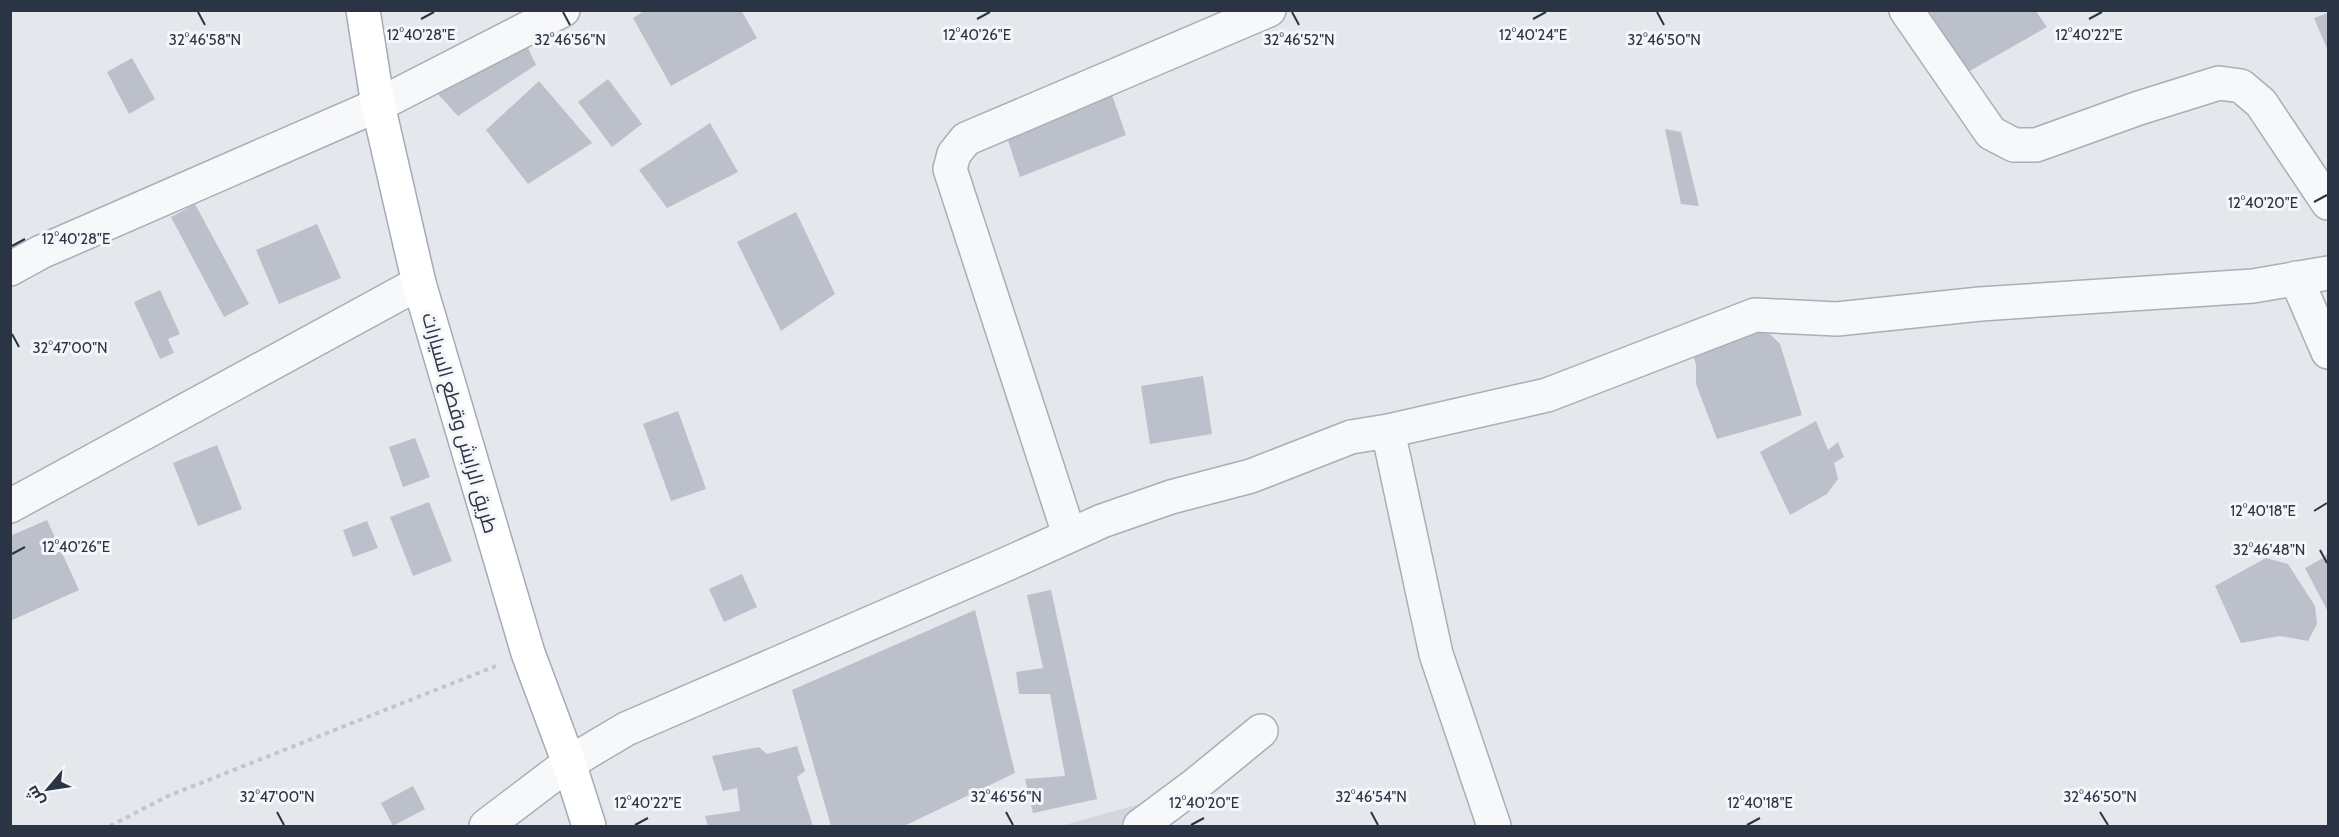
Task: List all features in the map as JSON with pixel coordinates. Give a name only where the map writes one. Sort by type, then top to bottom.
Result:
[{"type":"main road","name":"طريق الرابش وقطع السيارات","points":[[363,10],[378,105],[419,284],[528,653],[569,763],[589,826]]},
{"type":"street","points":[[10,269],[41,252],[378,105],[563,10]]},
{"type":"street","points":[[1069,534],[962,199],[950,169],[954,153],[966,139],[1269,10]]},
{"type":"street","points":[[1906,10],[1991,133],[2014,145],[2036,145],[2139,108],[2219,83],[2241,86],[2261,104],[2328,203]]},
{"type":"street","points":[[486,826],[569,763],[626,729],[1010,563],[1069,534],[1170,497],[1251,476],[1351,437],[1388,431],[1547,395],[1755,315],[1837,319],[1980,304],[2253,286],[2328,273]]},
{"type":"street","points":[[2296,278],[2328,352]]},
{"type":"street","points":[[10,506],[419,284]]},
{"type":"street","points":[[1388,431],[1436,654],[1494,826]]},
{"type":"street","points":[[1140,826],[1261,731]]},
{"type":"path","points":[[110,826],[168,796],[528,653]]},
{"type":"shaded area","points":[[1154,800],[1162,826],[1061,826]]},
{"type":"building","points":[[646,10],[741,10],[757,38],[671,86],[633,18]]},
{"type":"building","points":[[2035,10],[2047,27],[1966,73],[1929,11]]},
{"type":"building","points":[[2328,13],[2328,51],[2314,18]]},
{"type":"building","points":[[519,29],[536,65],[458,116],[436,92]]},
{"type":"building","points":[[132,58],[155,99],[129,114],[107,72]]},
{"type":"building","points":[[608,79],[642,124],[612,147],[578,102]]},
{"type":"building","points":[[539,81],[592,143],[528,184],[486,130]]},
{"type":"building","points":[[1107,81],[1126,135],[1020,177],[1003,125]]},
{"type":"building","points":[[710,123],[738,172],[667,208],[639,170]]},
{"type":"building","points":[[1665,129],[1681,132],[1699,206],[1681,204]]},
{"type":"building","points":[[195,204],[249,304],[224,317],[171,217]]},
{"type":"building","points":[[796,212],[835,294],[781,331],[737,242]]},
{"type":"building","points":[[317,224],[341,278],[279,304],[256,250]]},
{"type":"building","points":[[160,290],[180,334],[168,339],[174,353],[160,359],[134,302]]},
{"type":"building","points":[[1759,323],[1780,344],[1802,415],[1717,439],[1696,384],[1696,365],[1691,347]]},
{"type":"building","points":[[1203,376],[1212,434],[1150,444],[1141,386]]},
{"type":"building","points":[[678,411],[706,489],[671,501],[643,424]]},
{"type":"building","points":[[1816,421],[1828,450],[1838,442],[1844,457],[1834,463],[1838,479],[1827,494],[1790,515],[1760,452]]},
{"type":"building","points":[[415,438],[430,477],[403,487],[389,447]]},
{"type":"building","points":[[217,445],[242,509],[198,526],[173,463]]},
{"type":"building","points":[[429,502],[452,561],[413,576],[390,517]]},
{"type":"building","points":[[47,520],[79,590],[10,621],[10,536]]},
{"type":"building","points":[[367,521],[378,548],[353,557],[343,530]]},
{"type":"building","points":[[2328,551],[2328,612],[2305,568],[2325,557]]},
{"type":"building","points":[[2266,558],[2288,564],[2315,606],[2317,624],[2308,641],[2280,636],[2241,643],[2215,586]]},
{"type":"building","points":[[742,574],[757,607],[724,622],[709,589]]},
{"type":"building","points":[[1051,590],[1097,799],[1033,813],[1025,779],[1065,776],[1050,694],[1019,694],[1016,672],[1043,668],[1027,595]]},
{"type":"building","points":[[975,610],[1015,773],[904,826],[831,826],[792,690]]},
{"type":"building","points":[[797,746],[805,771],[797,777],[813,826],[708,826],[705,816],[740,811],[737,788],[723,791],[712,756],[759,747],[767,754]]},
{"type":"building","points":[[413,786],[425,809],[393,826],[381,803]]}]
